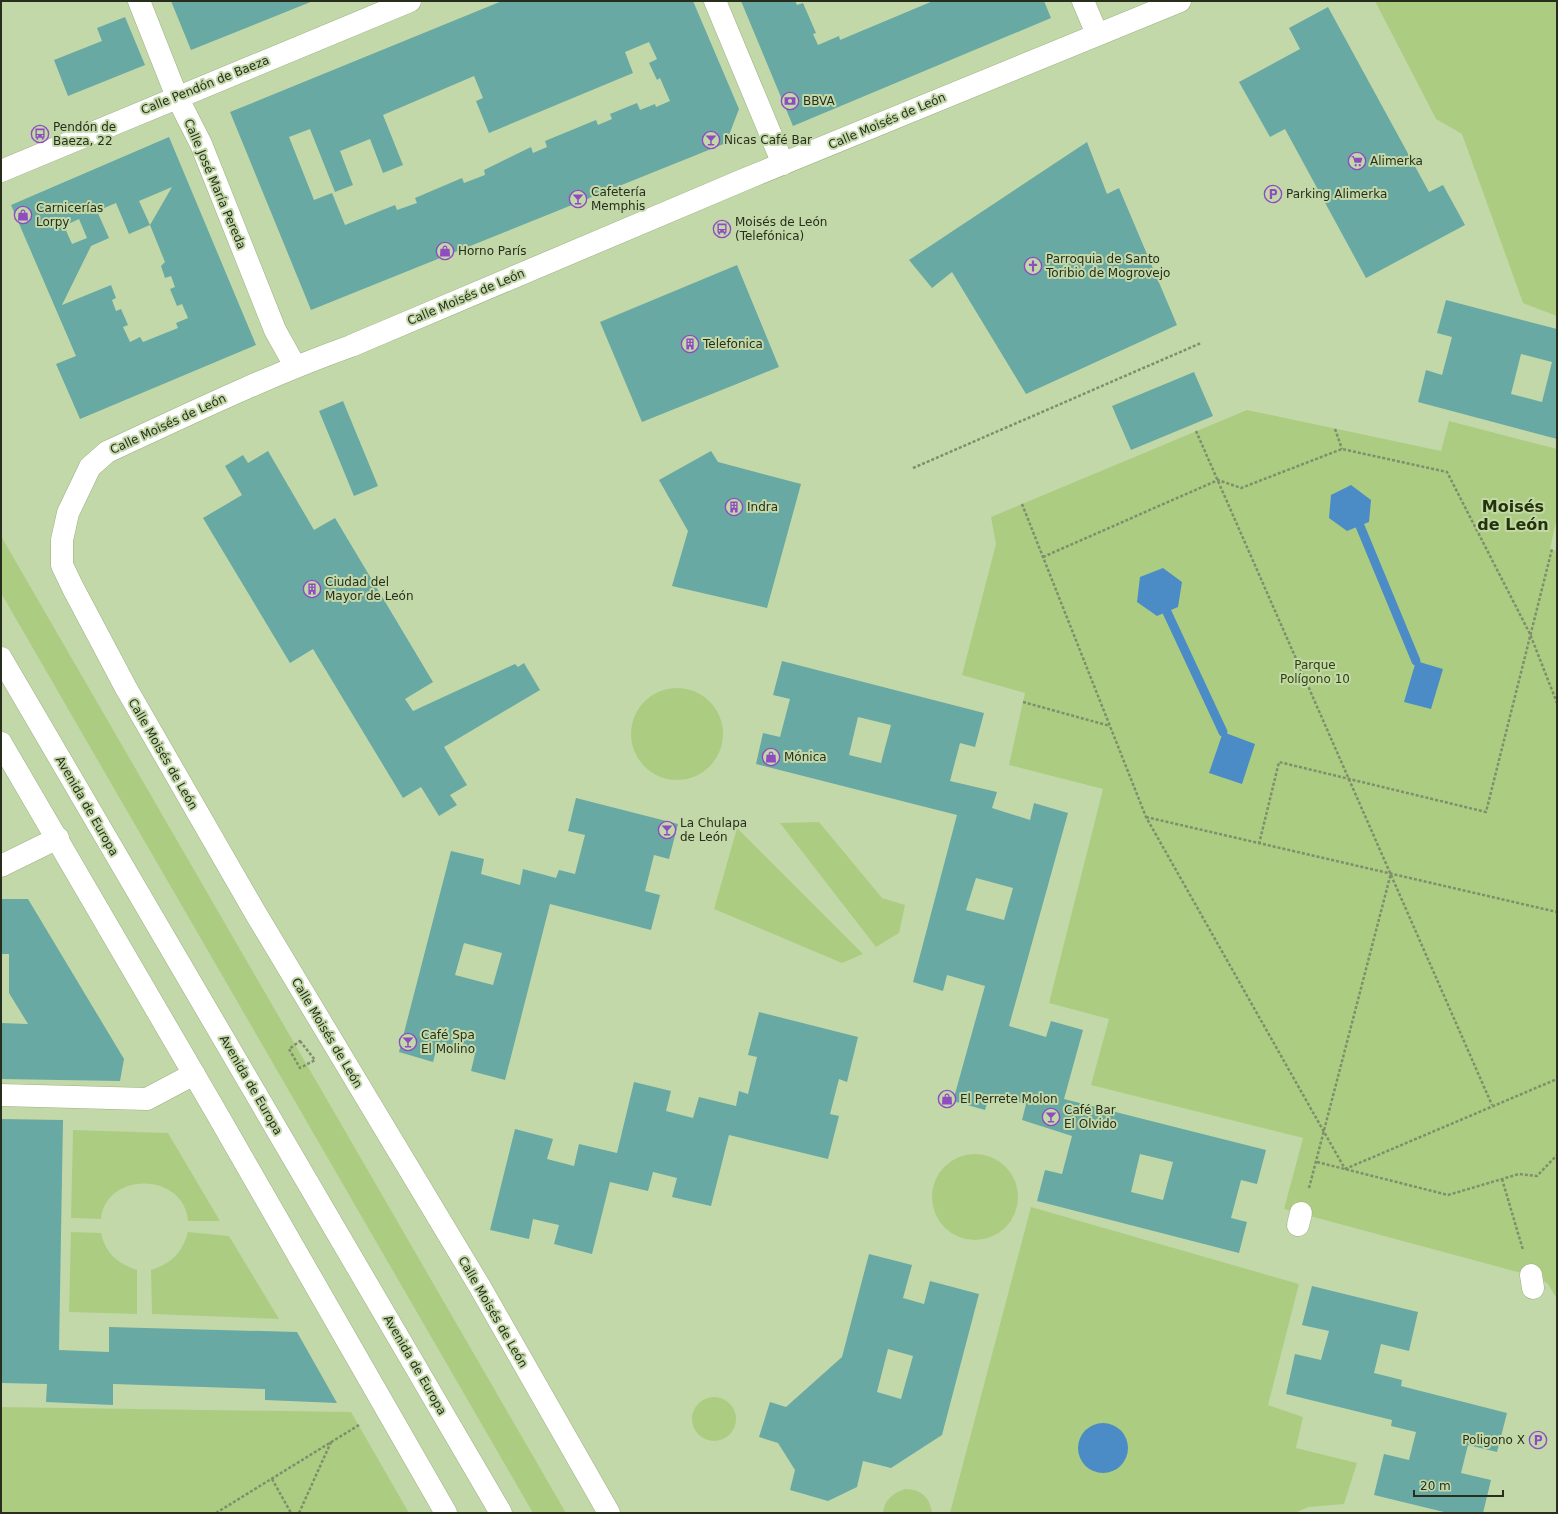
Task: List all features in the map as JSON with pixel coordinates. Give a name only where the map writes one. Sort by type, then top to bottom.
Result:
[{"type":"street","name":"Calle José María Pereda","points":[[139,1],[177,97],[201,144],[275,330],[295,366]]},
{"type":"street","name":"Calle Pendón de Baeza","points":[[1,171],[410,1]]},
{"type":"street","points":[[715,1],[783,164]]},
{"type":"street","points":[[1083,1],[1097,34]]},
{"type":"street","name":"Calle Moisés de León","points":[[609,1513],[480,1287],[256,914],[126,688],[62,565],[62,540],[68,513],[90,467],[107,452],[295,366],[351,346],[783,164],[1180,1]]},
{"type":"street","name":"Avenida de Europa","points":[[1,658],[501,1513]]},
{"type":"street","points":[[1,743],[58,838],[446,1513]]},
{"type":"street","points":[[1,866],[58,838]]},
{"type":"street","points":[[1,1095],[147,1098],[194,1074]]},
{"type":"path","points":[[913,468],[1201,342]]},
{"type":"path","points":[[1335,428],[1342,449]]},
{"type":"path","points":[[1196,431],[1492,1105]]},
{"type":"path","points":[[1043,557],[1218,480],[1241,488],[1342,449],[1446,472],[1530,634],[1557,703]]},
{"type":"path","points":[[1022,504],[1146,817],[1345,1169]]},
{"type":"path","points":[[1259,844],[1279,762],[1486,812],[1552,549]]},
{"type":"path","points":[[1023,702],[1110,726]]},
{"type":"path","points":[[1146,817],[1557,912]]},
{"type":"path","points":[[1391,874],[1317,1162],[1448,1195],[1519,1174],[1537,1176],[1557,1155]]},
{"type":"path","points":[[300,1041],[315,1060],[300,1068],[289,1048],[300,1041]]},
{"type":"path","points":[[1345,1169],[1492,1105],[1557,1079]]},
{"type":"path","points":[[1502,1179],[1532,1282]]},
{"type":"path","points":[[216,1513],[358,1425]]},
{"type":"path","points":[[299,1513],[331,1441]]},
{"type":"path","points":[[272,1479],[291,1513]]},
{"type":"green space","points":[[1375,1],[1557,1],[1557,316],[1523,303],[1462,134],[1436,119]]},
{"type":"green space","name":"Parque Polígono 10","points":[[1247,410],[1441,451],[1449,421],[1557,449],[1557,517],[1550,549],[1557,551],[1557,1299],[1548,1284],[1540,1278],[1284,1209],[1303,1138],[1091,1085],[1109,1019],[1049,1003],[1103,789],[1009,765],[1025,693],[962,675],[996,544],[991,517]]},
{"type":"green space","points":[[1,536],[566,1513],[533,1513],[1,593]]},
{"type":"green space","points":[[677,688],[695,691],[710,701],[720,716],[723,734],[720,752],[710,767],[695,777],[677,780],[659,777],[644,767],[634,752],[631,734],[634,716],[644,701],[659,691]]},
{"type":"green space","points":[[819,822],[882,898],[905,905],[899,933],[876,947],[780,823]]},
{"type":"green space","points":[[737,828],[863,954],[842,963],[714,909]]},
{"type":"green space","points":[[73,1130],[168,1133],[220,1221],[188,1221],[183,1205],[173,1193],[160,1186],[145,1184],[130,1186],[116,1192],[106,1203],[101,1219],[71,1218]]},
{"type":"green space","points":[[975,1154],[992,1157],[1006,1166],[1015,1180],[1018,1197],[1015,1214],[1006,1228],[992,1237],[975,1240],[958,1237],[944,1228],[935,1214],[932,1197],[935,1180],[944,1166],[958,1157]]},
{"type":"green space","points":[[1031,1207],[1299,1284],[1268,1405],[1303,1417],[1296,1448],[1357,1463],[1344,1504],[1309,1507],[1294,1513],[950,1513]]},
{"type":"green space","points":[[71,1232],[101,1233],[106,1247],[113,1257],[137,1270],[137,1314],[69,1312]]},
{"type":"green space","points":[[188,1232],[229,1236],[279,1319],[152,1314],[151,1270],[165,1264],[175,1256],[183,1246]]},
{"type":"green space","points":[[714,1397],[726,1401],[732,1407],[736,1419],[732,1431],[726,1437],[714,1441],[702,1437],[696,1431],[692,1419],[696,1407],[702,1401]]},
{"type":"green space","points":[[1,1407],[351,1412],[409,1513],[1,1513]]},
{"type":"green space","points":[[905,1489],[916,1490],[924,1495],[929,1502],[932,1513],[883,1513],[887,1501]]},
{"type":"water","points":[[1351,485],[1371,500],[1369,522],[1347,531],[1329,518],[1331,495]]},
{"type":"water","points":[[1163,568],[1182,582],[1178,607],[1157,616],[1137,602],[1140,577]]},
{"type":"water","points":[[1416,661],[1443,669],[1431,709],[1404,702]]},
{"type":"water","points":[[1223,732],[1255,744],[1242,784],[1209,773]]},
{"type":"water","points":[[1103,1423],[1112,1425],[1121,1430],[1126,1439],[1128,1448],[1126,1457],[1121,1466],[1112,1471],[1103,1473],[1094,1471],[1085,1466],[1080,1457],[1078,1448],[1080,1439],[1085,1430],[1094,1425]]},
{"type":"building","points":[[171,1],[313,1],[191,50]]},
{"type":"building","points":[[502,1],[693,1],[739,109],[726,143],[311,310],[230,112]],"holes":[[[649,42],[657,59],[649,63],[657,80],[660,78],[670,101],[656,107],[655,104],[640,110],[637,103],[610,114],[612,119],[598,125],[596,120],[545,141],[547,147],[533,153],[531,147],[484,170],[485,175],[464,183],[462,178],[415,198],[417,203],[397,210],[395,205],[345,225],[332,193],[314,200],[289,137],[310,129],[335,192],[353,185],[340,151],[370,139],[383,173],[403,165],[383,115],[474,76],[483,98],[476,101],[489,133],[633,73],[625,52]]]},
{"type":"building","points":[[741,1],[795,1],[797,5],[803,3],[816,33],[813,34],[818,45],[839,36],[840,40],[933,1],[1044,1],[1051,18],[793,126]]},
{"type":"building","name":"Alimerka","points":[[1328,7],[1429,192],[1443,185],[1465,225],[1366,278],[1285,129],[1270,137],[1239,82],[1300,49],[1289,28]]},
{"type":"building","points":[[125,17],[145,65],[68,96],[54,60],[102,41],[97,28]]},
{"type":"building","points":[[169,137],[256,345],[80,419],[56,364],[76,356],[11,205]],"holes":[[[172,187],[150,225],[139,201]],[[116,203],[129,234],[150,225],[165,262],[161,266],[165,278],[171,276],[175,287],[170,289],[177,306],[182,304],[188,318],[176,323],[178,328],[143,342],[140,337],[130,342],[123,327],[128,325],[121,309],[116,311],[112,300],[116,298],[111,285],[62,305],[91,246],[109,238],[97,211]],[[79,219],[87,238],[72,244],[64,226]]]},
{"type":"building","name":"Parroquia de Santo Toribio de Mogrovejo","points":[[1087,142],[1107,194],[1119,188],[1177,325],[1026,394],[952,272],[932,288],[909,260]]},
{"type":"building","name":"Telefonica","points":[[737,265],[779,367],[642,422],[600,322]]},
{"type":"building","points":[[1446,300],[1557,329],[1557,439],[1418,402],[1426,370],[1442,375],[1452,337],[1437,333]],"holes":[[[1521,354],[1552,362],[1542,402],[1511,394]]]},
{"type":"building","points":[[1194,372],[1213,416],[1131,450],[1112,406]]},
{"type":"building","points":[[343,401],[378,486],[354,496],[319,411]]},
{"type":"building","name":"Ciudad del Mayor de León","points":[[268,451],[314,530],[335,518],[433,682],[405,699],[413,711],[515,664],[518,667],[524,663],[540,690],[444,747],[467,785],[450,795],[457,805],[439,816],[421,787],[403,798],[313,649],[290,663],[203,518],[242,495],[225,466],[243,455],[248,463]]},
{"type":"building","name":"Indra","points":[[711,451],[718,462],[801,484],[767,608],[672,586],[688,531],[659,480]]},
{"type":"building","points":[[782,661],[984,713],[975,747],[960,743],[950,781],[997,792],[992,808],[1030,820],[1034,803],[1068,813],[1009,1026],[1046,1037],[1051,1021],[1083,1030],[1064,1099],[1266,1150],[1257,1184],[1241,1180],[1231,1218],[1247,1222],[1239,1253],[1037,1201],[1045,1170],[1062,1174],[1072,1136],[1022,1120],[1026,1104],[990,1094],[985,1110],[953,1101],[985,986],[947,975],[943,991],[913,982],[957,815],[756,764],[763,733],[780,737],[790,699],[773,695]],"holes":[[[858,717],[891,725],[881,763],[849,755]],[[976,878],[1013,888],[1004,920],[966,910]],[[1140,1154],[1173,1162],[1163,1200],[1131,1192]]]},
{"type":"building","points":[[576,798],[678,824],[669,859],[654,855],[645,891],[660,895],[651,930],[550,904],[505,1080],[471,1071],[475,1054],[438,1044],[433,1062],[399,1052],[451,851],[484,859],[481,874],[520,885],[523,869],[556,878],[559,870],[575,874],[585,835],[568,831]],"holes":[[[464,943],[502,953],[493,985],[455,975]]]},
{"type":"building","points":[[1,899],[28,899],[124,1059],[120,1081],[1,1079],[1,1023],[28,1024],[9,993],[9,954],[1,954]]},
{"type":"building","points":[[759,1012],[858,1037],[847,1082],[839,1079],[830,1114],[839,1116],[828,1159],[729,1135],[711,1206],[672,1197],[677,1178],[653,1172],[648,1191],[610,1182],[592,1254],[554,1244],[559,1225],[533,1219],[529,1239],[490,1230],[515,1129],[553,1139],[547,1159],[574,1166],[579,1144],[617,1153],[634,1082],[671,1091],[666,1111],[693,1118],[699,1097],[736,1106],[739,1091],[748,1094],[757,1057],[748,1055]]},
{"type":"building","points":[[1,1119],[63,1120],[59,1350],[109,1352],[109,1327],[297,1332],[337,1403],[265,1400],[265,1389],[113,1384],[113,1405],[46,1402],[47,1384],[1,1383]]},
{"type":"building","points":[[869,1254],[912,1265],[903,1298],[924,1304],[930,1281],[979,1294],[942,1435],[891,1468],[863,1461],[857,1487],[828,1501],[790,1490],[795,1470],[778,1443],[759,1437],[770,1402],[786,1407],[842,1357]],"holes":[[[888,1349],[913,1356],[901,1399],[877,1392]]]},
{"type":"building","points":[[1312,1286],[1418,1312],[1409,1351],[1381,1344],[1374,1373],[1402,1380],[1401,1386],[1507,1413],[1497,1452],[1468,1445],[1461,1473],[1491,1480],[1483,1513],[1448,1513],[1374,1495],[1384,1454],[1409,1460],[1416,1432],[1391,1426],[1392,1420],[1286,1394],[1295,1354],[1321,1360],[1329,1331],[1302,1325]]},
{"type":"waterway","points":[[1360,526],[1416,661]]},
{"type":"waterway","points":[[1167,612],[1223,732]]},
{"type":"place","name":"BBVA","points":[[790,101]]},
{"type":"place","name":"Pendón de Baeza, 22","points":[[40,134]]},
{"type":"place","name":"Nicas Café Bar","points":[[711,140]]},
{"type":"place","name":"Alimerka","points":[[1357,161]]},
{"type":"place","name":"Parking Alimerka","points":[[1273,194]]},
{"type":"place","name":"Cafetería Memphis","points":[[578,199]]},
{"type":"place","name":"Carnicerías Lorpy","points":[[23,215]]},
{"type":"place","name":"Moisés de León (Telefónica)","points":[[722,229]]},
{"type":"place","name":"Horno París","points":[[445,251]]},
{"type":"place","name":"Parroquia de Santo Toribio de Mogrovejo","points":[[1033,266]]},
{"type":"place","name":"Telefonica","points":[[690,344]]},
{"type":"place","name":"Indra","points":[[734,507]]},
{"type":"place","name":"Ciudad del Mayor de León","points":[[312,589]]},
{"type":"place","name":"Mónica","points":[[771,757]]},
{"type":"place","name":"La Chulapa de León","points":[[667,830]]},
{"type":"place","name":"Café Spa El Molino","points":[[408,1042]]},
{"type":"place","name":"El Perrete Molon","points":[[947,1099]]},
{"type":"place","name":"Café Bar El Olvido","points":[[1051,1117]]},
{"type":"place","name":"Poligono X","points":[[1538,1440]]},
{"type":"district","name":"Moisés de León","points":[[1513,515]]}]
